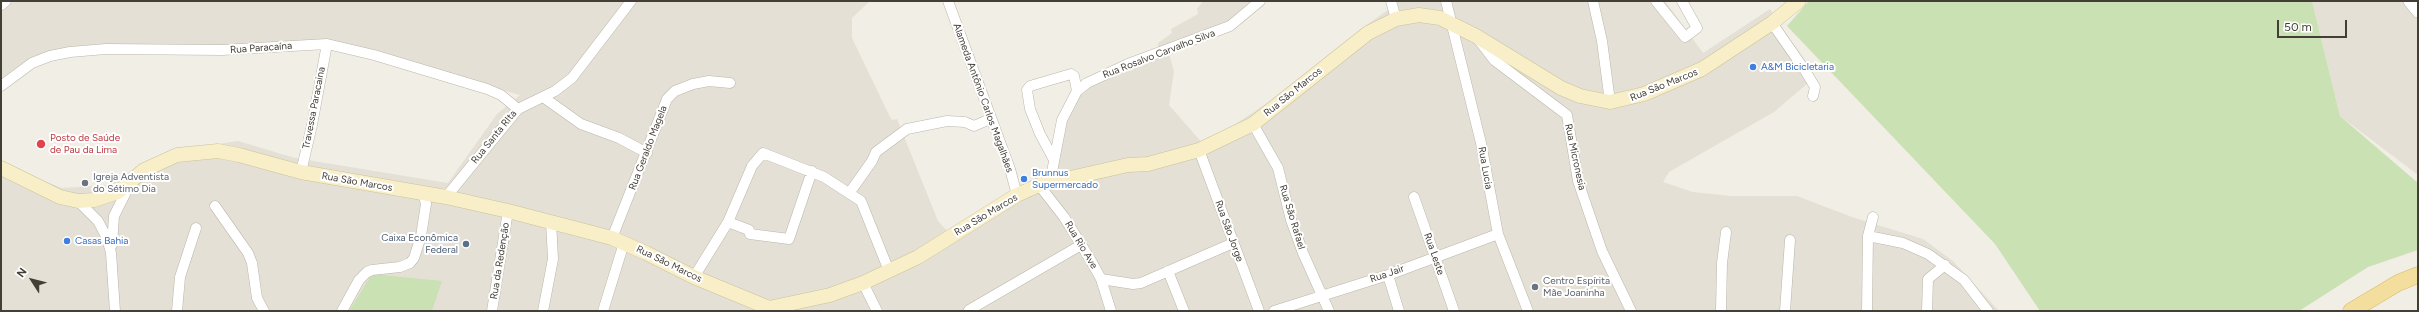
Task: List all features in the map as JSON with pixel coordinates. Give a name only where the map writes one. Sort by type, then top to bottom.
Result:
[{"type":"main road","name":"Rua São Marcos","points":[[1,168],[60,197],[78,201],[105,198],[118,192],[144,170],[163,161],[193,152],[218,151],[239,155],[301,172],[446,197],[551,221],[618,240],[694,277],[769,309],[823,296],[863,283],[918,257],[1017,195],[1045,184],[1128,165],[1148,164],[1199,150],[1253,124],[1368,33],[1396,19],[1428,15],[1451,22],[1561,88],[1580,96],[1610,102],[1644,94],[1702,69],[1772,23],[1799,1]]},
{"type":"main road","points":[[2351,311],[2398,283],[2418,275]]},
{"type":"street","points":[[1,5],[6,1]]},
{"type":"street","name":"Rua Santa RIta","points":[[446,197],[518,108],[543,98],[572,78],[631,1]]},
{"type":"street","name":"Alameda Antônio Carlos Magalhães","points":[[948,1],[990,119],[1010,169],[1017,195]]},
{"type":"street","name":"Rua Rosalvo Carvalho Silva","points":[[1045,184],[1054,160],[1062,120],[1077,91],[1087,83],[1128,64],[1230,26],[1260,1]]},
{"type":"street","points":[[1391,1],[1396,19]]},
{"type":"street","name":"Rua Lucia","points":[[1446,1],[1481,143],[1498,234],[1528,311]]},
{"type":"street","points":[[1593,1],[1602,41],[1610,102]]},
{"type":"street","points":[[1656,1],[1685,37],[1697,28],[1682,1]]},
{"type":"street","points":[[2410,1],[2418,11]]},
{"type":"street","points":[[1772,23],[1804,68],[1815,87],[1813,96]]},
{"type":"street","name":"Rua Micronesia","points":[[1476,36],[1494,60],[1567,114],[1578,181],[1602,251],[1631,311]]},
{"type":"street","name":"Rua Paracaína","points":[[1,86],[32,63],[50,56],[70,52],[106,49],[222,50],[327,44],[374,55],[487,89],[501,95],[518,108]]},
{"type":"street","name":"Travessa Paracaina","points":[[301,172],[312,125],[327,44]]},
{"type":"street","points":[[1054,160],[1040,134],[1030,109],[1026,90],[1030,86],[1071,74],[1074,76],[1077,91]]},
{"type":"street","name":"Rua Geraldo Magela","points":[[603,311],[618,240],[663,105],[671,94],[693,84],[709,81],[730,83]]},
{"type":"street","points":[[543,98],[581,124],[619,138],[647,153]]},
{"type":"street","points":[[850,192],[878,150],[907,129],[947,121],[965,122],[974,126],[990,119]]},
{"type":"street","name":"Rua São Rafael","points":[[1253,124],[1278,168],[1291,220],[1303,253],[1329,311]]},
{"type":"street","name":"Rua São Jorge","points":[[1199,150],[1259,311]]},
{"type":"street","points":[[694,277],[728,222],[752,166],[763,153],[812,171],[850,192],[861,201],[889,271]]},
{"type":"street","points":[[728,222],[749,230],[750,234],[789,239],[812,171]]},
{"type":"street","name":"Rua Rio Ave","points":[[1045,184],[1101,279],[1111,311]]},
{"type":"street","points":[[114,311],[111,253],[114,216],[126,192],[125,185]]},
{"type":"street","points":[[342,311],[359,280],[366,272],[400,267],[410,263],[414,258],[421,236],[426,204],[423,193]]},
{"type":"street","name":"Rua Leste","points":[[1414,197],[1454,311]]},
{"type":"street","points":[[78,201],[101,225],[111,253]]},
{"type":"street","points":[[215,206],[248,253],[262,308]]},
{"type":"street","name":"Rua da Redenção","points":[[492,311],[508,211]]},
{"type":"street","points":[[1867,311],[1868,236],[1873,217]]},
{"type":"street","points":[[543,311],[553,259],[551,221]]},
{"type":"street","points":[[177,311],[180,277],[196,228]]},
{"type":"street","points":[[1720,311],[1722,263],[1726,232]]},
{"type":"street","name":"Rua Jair","points":[[1274,311],[1388,275],[1498,234]]},
{"type":"street","points":[[1868,236],[1917,248],[1964,280],[1988,311]]},
{"type":"street","points":[[1784,311],[1790,240]]},
{"type":"street","points":[[1101,279],[1133,284],[1168,271],[1233,243]]},
{"type":"street","points":[[969,310],[1081,245]]},
{"type":"street","points":[[1927,311],[1928,279],[1944,265]]},
{"type":"street","points":[[1168,271],[1184,311]]},
{"type":"street","points":[[1388,275],[1398,311]]},
{"type":"street","points":[[863,283],[877,311]]},
{"type":"shaded area","points":[[1,1],[870,1],[852,18],[852,38],[890,117],[892,120],[897,119],[938,221],[950,234],[1053,185],[1057,146],[1075,95],[1158,49],[1158,43],[1172,33],[1171,29],[1198,14],[1197,9],[1203,1],[1256,1],[1224,26],[1169,54],[1174,71],[1169,105],[1204,145],[1287,90],[1365,26],[1395,5],[1394,1],[1665,1],[1703,53],[1770,9],[1814,78],[1774,112],[1669,172],[1663,182],[1693,192],[1731,196],[1797,196],[1852,217],[1923,239],[1953,261],[1999,311],[1,311],[1,164],[62,188],[108,185],[134,170],[205,146],[238,141],[295,158],[448,183],[497,114],[520,95],[327,42],[85,49],[46,61],[1,87]]},
{"type":"shaded area","points":[[2312,1],[2418,1],[2418,175],[2340,116]]},
{"type":"green space","points":[[1809,1],[2312,1],[2340,116],[2418,183],[2418,250],[2368,267],[2299,311],[2040,311],[1995,244],[1787,26]]},
{"type":"green space","points":[[372,274],[442,281],[432,311],[349,311]]},
{"type":"place","name":"A&M Bicicletaria","points":[[1753,67]]},
{"type":"place","name":"Posto de Saúde de Pau da Lima","points":[[41,144]]},
{"type":"place","name":"Brunnus Supermercado","points":[[1024,179]]},
{"type":"place","name":"Igreja Adventista do Sétimo Dia","points":[[85,183]]},
{"type":"place","name":"Casas Bahia","points":[[67,241]]},
{"type":"place","name":"Caixa Econômica Federal","points":[[466,244]]},
{"type":"place","name":"Centro Espírita Mãe Joaninha","points":[[1535,287]]}]
